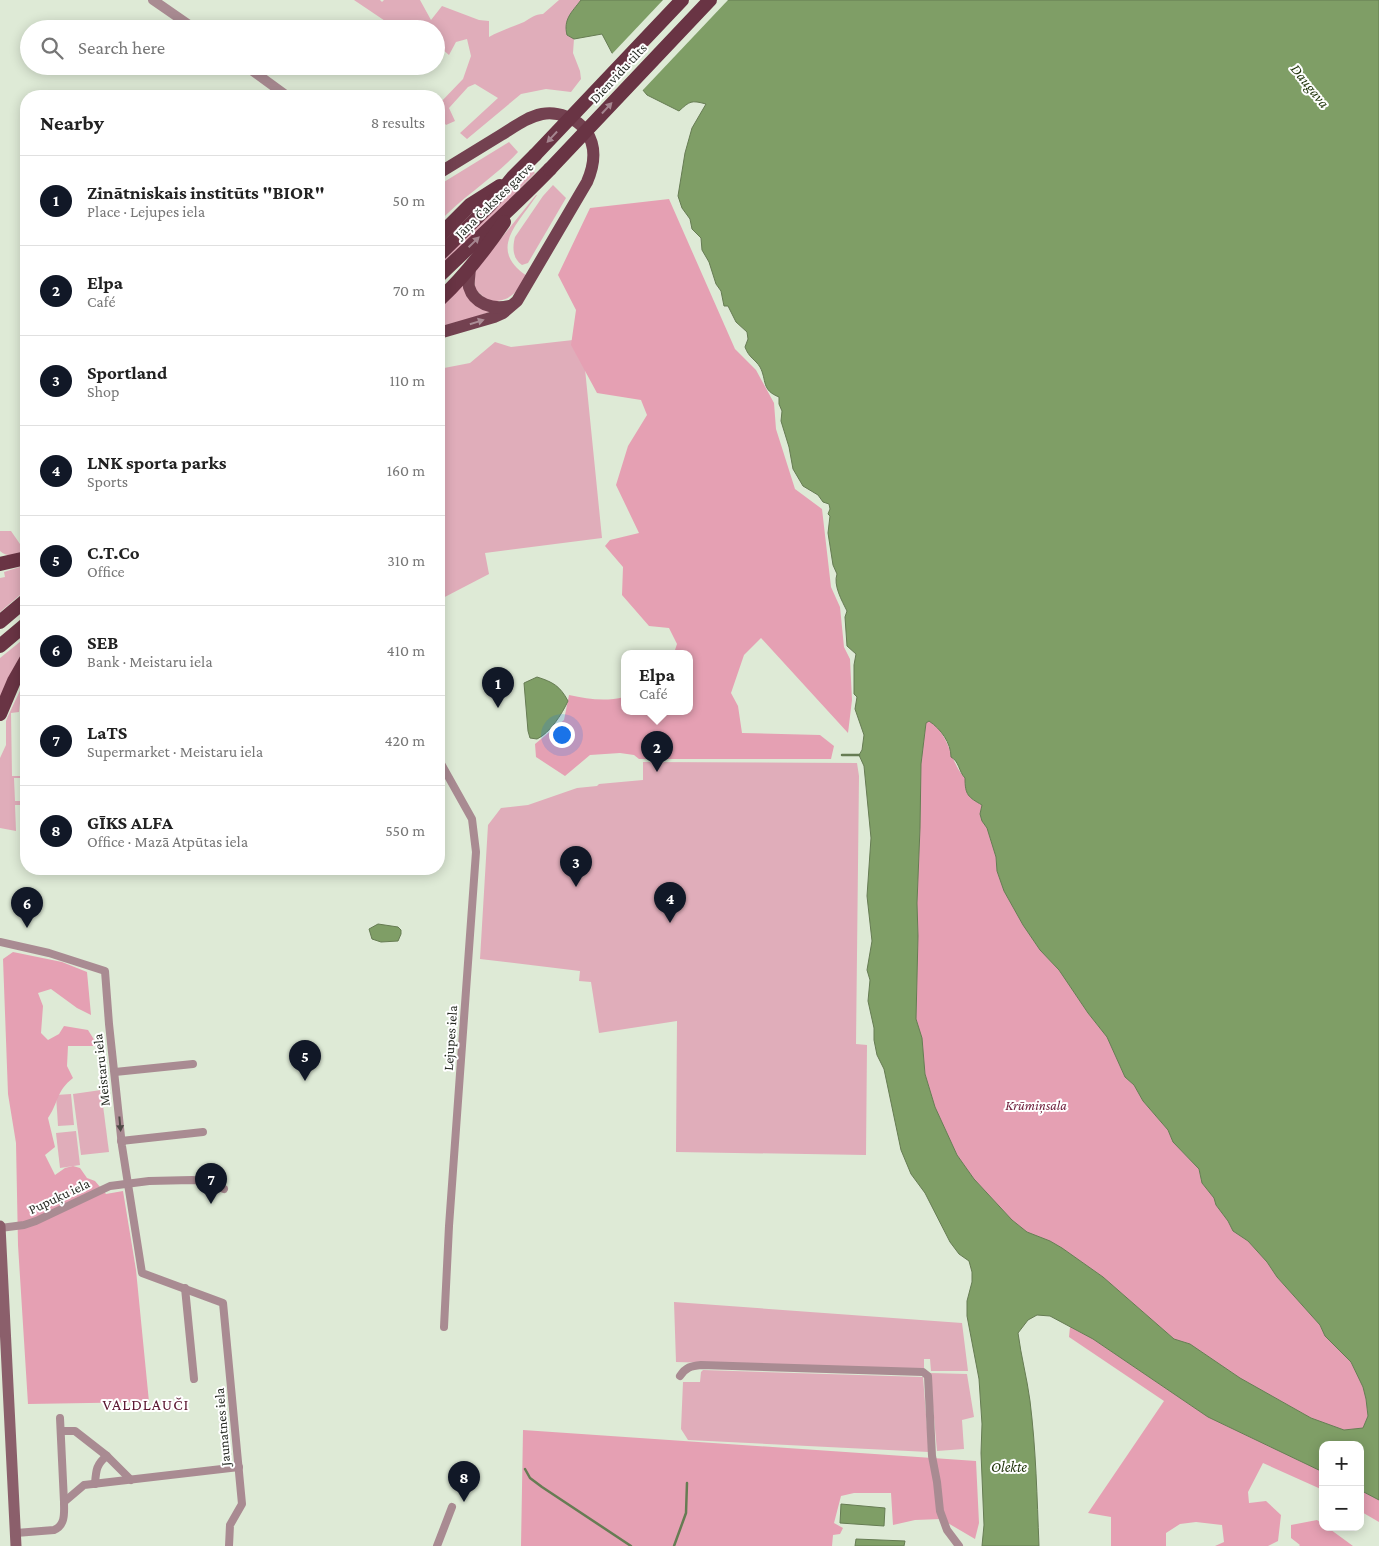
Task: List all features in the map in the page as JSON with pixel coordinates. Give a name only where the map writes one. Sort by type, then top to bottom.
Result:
[{"type":"highway","name":"Dienvidu tilts","points":[[535,155],[682,0]]},
{"type":"highway","name":"Dienvidu tilts","points":[[550,169],[710,0]]},
{"type":"highway","name":"Jāņa Čakstes gatve","points":[[445,250],[490,205],[513,177],[535,155]]},
{"type":"highway","name":"Jāņa Čakstes gatve","points":[[445,270],[514,206],[550,169]]},
{"type":"highway","points":[[445,230],[470,205],[513,177]]},
{"type":"highway","points":[[445,294],[490,243],[514,206]]},
{"type":"highway","points":[[0,564],[20,559]]},
{"type":"highway","points":[[0,622],[20,605]]},
{"type":"highway","points":[[0,646],[20,629]]},
{"type":"highway","points":[[0,714],[20,670]]},
{"type":"main road","points":[[445,168],[522,123],[541,114],[551,113],[574,120],[586,131],[593,148],[592,172],[522,294],[503,313],[445,331]]},
{"type":"main road","points":[[470,267],[469,285],[473,296],[483,304],[494,308],[513,304]]},
{"type":"main road","points":[[0,1227],[16,1546]]},
{"type":"street","points":[[153,0],[181,20]]},
{"type":"street","points":[[258,75],[279,90]]},
{"type":"street","name":"Lejupes iela","points":[[444,1328],[448,1226],[476,852],[472,819],[445,771]]},
{"type":"street","name":"Meistaru iela","points":[[0,942],[49,953],[106,971],[108,1015],[121,1141],[142,1273],[185,1288]]},
{"type":"street","points":[[115,1072],[193,1064]]},
{"type":"street","points":[[121,1141],[203,1132]]},
{"type":"street","name":"Pupuķu iela","points":[[0,1227],[36,1222],[110,1186],[148,1181],[205,1181],[224,1189]]},
{"type":"street","points":[[185,1288],[194,1378]]},
{"type":"street","name":"Jaunatnes iela","points":[[185,1288],[223,1303],[242,1504],[230,1524],[229,1546]]},
{"type":"street","points":[[680,1376],[684,1369],[690,1366],[701,1365],[923,1372],[928,1376],[932,1456],[938,1482],[940,1511],[947,1530],[959,1546]]},
{"type":"street","points":[[16,1533],[54,1530],[63,1523],[64,1502],[60,1418]]},
{"type":"street","points":[[61,1431],[75,1431],[107,1456],[131,1480]]},
{"type":"street","points":[[95,1484],[96,1468],[101,1460],[107,1456]]},
{"type":"street","points":[[64,1502],[84,1485],[238,1467]]},
{"type":"street","points":[[437,1546],[452,1507]]},
{"type":"shaded area","points":[[354,0],[380,0],[382,2],[384,0],[420,0],[431,20],[421,20],[384,20]]},
{"type":"shaded area","points":[[559,0],[581,0],[570,16],[566,30],[567,35],[574,39],[573,53],[581,79],[571,92],[546,89],[521,94],[467,139],[460,133],[498,98],[475,84],[468,87],[449,108],[455,121],[446,125],[445,98],[463,79],[471,56],[467,39],[456,42],[449,55],[445,52],[445,20],[431,20],[442,6],[479,20],[489,21],[489,37],[524,22],[535,15],[543,14]]},
{"type":"shaded area","points":[[509,142],[518,152],[445,216],[445,181]]},
{"type":"shaded area","points":[[532,170],[535,173],[445,263],[445,256]]},
{"type":"shaded area","points":[[553,185],[566,198],[528,263],[522,265],[514,253],[515,237],[543,196]]},
{"type":"shaded area","points":[[536,195],[515,226],[508,246],[509,256],[515,266],[527,276],[508,298],[489,302],[475,289],[474,275],[477,268]]},
{"type":"shaded area","points":[[464,282],[490,312],[445,327],[445,301]]},
{"type":"shaded area","points":[[582,339],[602,538],[485,553],[489,574],[445,597],[445,368],[470,363],[495,342],[511,347]]},
{"type":"shaded area","points":[[0,531],[11,531],[20,544],[20,552],[7,555],[0,551]]},
{"type":"shaded area","points":[[20,567],[20,595],[0,612],[0,578],[5,577],[4,572]]},
{"type":"shaded area","points":[[20,642],[20,660],[0,698],[0,658]]},
{"type":"shaded area","points":[[20,691],[19,712],[11,713],[12,776],[20,776],[20,778],[14,778],[15,801],[20,801],[20,805],[15,805],[16,831],[0,828],[0,758],[6,745],[6,721]]},
{"type":"shaded area","points":[[643,762],[857,763],[859,776],[856,1044],[867,1045],[866,1155],[676,1152],[677,1021],[599,1033],[591,982],[579,981],[580,971],[480,959],[488,825],[501,808],[528,805],[577,788],[643,780]]},
{"type":"shaded area","points":[[101,1090],[109,1152],[81,1155],[73,1094]]},
{"type":"shaded area","points":[[71,1094],[74,1125],[58,1126],[56,1095]]},
{"type":"shaded area","points":[[76,1131],[80,1165],[60,1168],[56,1133]]},
{"type":"shaded area","points":[[674,1302],[962,1323],[968,1371],[931,1371],[930,1359],[924,1359],[924,1369],[676,1362]]},
{"type":"shaded area","points":[[703,1370],[923,1377],[929,1452],[688,1440],[681,1429],[683,1382],[700,1382]]},
{"type":"shaded area","points":[[930,1373],[967,1374],[974,1417],[962,1420],[964,1449],[937,1451]]},
{"type":"green space","points":[[669,199],[735,349],[756,370],[774,403],[776,429],[795,489],[822,509],[831,587],[840,607],[844,647],[850,659],[852,700],[848,733],[761,638],[744,655],[731,693],[738,706],[742,733],[820,735],[834,746],[831,759],[639,759],[634,755],[620,753],[590,755],[565,776],[536,757],[535,744],[564,720],[569,695],[596,699],[621,697],[621,715],[693,715],[693,650],[675,650],[677,644],[669,628],[649,626],[622,595],[623,567],[605,546],[610,540],[639,533],[616,485],[628,446],[647,415],[641,400],[597,393],[571,345],[576,310],[558,275],[590,208]]},
{"type":"green space","name":"Krūmiņsala","points":[[929,721],[946,741],[960,772],[965,778],[968,795],[982,805],[980,814],[987,828],[996,857],[997,871],[1004,891],[1023,925],[1040,950],[1059,970],[1107,1037],[1125,1077],[1134,1085],[1143,1101],[1168,1130],[1173,1142],[1199,1169],[1202,1183],[1214,1198],[1216,1205],[1233,1231],[1248,1241],[1267,1262],[1277,1277],[1320,1325],[1325,1336],[1351,1362],[1363,1387],[1366,1399],[1368,1416],[1363,1428],[1344,1430],[1311,1418],[1240,1378],[1190,1344],[1174,1339],[1103,1277],[1062,1248],[1027,1232],[1012,1220],[974,1179],[957,1155],[935,1107],[925,1074],[922,1038],[916,1019],[921,764],[926,723]]},
{"type":"green space","points":[[13,952],[62,962],[87,972],[91,1015],[77,1008],[51,989],[38,993],[43,1006],[41,1033],[48,1040],[59,1034],[64,1026],[88,1030],[98,1046],[68,1046],[67,1066],[73,1078],[63,1087],[48,1118],[55,1147],[45,1155],[55,1175],[65,1168],[73,1166],[80,1168],[87,1178],[95,1181],[106,1194],[123,1191],[136,1270],[149,1402],[28,1404],[18,1245],[16,1143],[8,1094],[3,959]]},
{"type":"green space","points":[[1070,1327],[1093,1339],[1208,1417],[1319,1470],[1319,1488],[1263,1463],[1248,1492],[1249,1503],[1266,1501],[1281,1515],[1278,1541],[1268,1546],[1215,1546],[1224,1542],[1222,1525],[1196,1522],[1180,1524],[1166,1533],[1166,1546],[1111,1546],[1111,1517],[1088,1513],[1164,1401],[1069,1337]]},
{"type":"green space","points":[[523,1430],[976,1461],[979,1523],[975,1539],[941,1519],[915,1520],[893,1525],[891,1493],[854,1493],[841,1496],[834,1523],[843,1528],[840,1534],[833,1535],[832,1546],[521,1546]]},
{"type":"green space","points":[[1364,1492],[1379,1500],[1379,1522],[1364,1513]]},
{"type":"green space","points":[[1317,1520],[1319,1521],[1319,1531],[1332,1531],[1353,1546],[1299,1546],[1291,1538],[1291,1525]]},
{"type":"water","points":[[581,0],[1379,0],[1379,1500],[1364,1492],[1364,1441],[1319,1441],[1319,1470],[1208,1417],[1093,1339],[1050,1316],[1037,1315],[1028,1320],[1018,1333],[1032,1419],[1039,1546],[982,1546],[984,1525],[981,1453],[982,1424],[979,1379],[967,1316],[967,1301],[972,1282],[972,1272],[969,1261],[959,1254],[950,1242],[925,1193],[911,1174],[901,1150],[884,1069],[877,1055],[868,1001],[870,980],[867,970],[872,941],[867,896],[871,838],[864,766],[859,755],[862,750],[864,735],[855,709],[857,697],[854,694],[854,665],[856,654],[847,646],[845,617],[847,611],[837,588],[837,574],[833,565],[828,533],[829,504],[823,502],[818,495],[803,486],[793,469],[781,421],[782,411],[779,397],[769,391],[760,367],[745,347],[748,339],[747,332],[736,322],[728,306],[724,306],[721,291],[716,284],[709,262],[702,250],[701,238],[692,229],[690,219],[682,208],[678,196],[685,153],[692,128],[706,104],[691,102],[679,111],[647,95],[612,53],[602,34],[574,39],[567,35],[566,24]],"holes":[[[929,721],[941,732],[947,742],[951,757],[956,761],[965,778],[968,795],[982,805],[980,814],[987,828],[996,857],[997,871],[1004,891],[1023,925],[1040,950],[1059,970],[1107,1037],[1125,1077],[1134,1085],[1143,1101],[1168,1130],[1173,1142],[1199,1169],[1202,1183],[1214,1198],[1216,1205],[1233,1231],[1248,1241],[1267,1262],[1277,1277],[1320,1325],[1325,1336],[1351,1362],[1363,1387],[1366,1399],[1368,1416],[1363,1428],[1344,1430],[1311,1418],[1240,1378],[1190,1344],[1174,1339],[1103,1277],[1062,1248],[1027,1232],[1012,1220],[974,1179],[957,1155],[935,1107],[925,1074],[922,1038],[916,1019],[921,764],[926,723]]]},
{"type":"water","points":[[537,677],[556,685],[568,701],[551,728],[537,739],[530,738],[528,731],[524,683]]},
{"type":"water","points":[[378,924],[398,927],[401,930],[401,934],[398,941],[381,942],[372,939],[369,929]]},
{"type":"water","points":[[841,1504],[885,1508],[884,1526],[840,1523]]},
{"type":"water","points":[[856,1539],[905,1541],[904,1546],[855,1546]]},
{"type":"pier","points":[[663,0],[728,0],[641,92],[611,55]]},
{"type":"waterway","points":[[842,755],[859,755]]},
{"type":"waterway","points":[[525,1469],[530,1478],[542,1487],[631,1546]]},
{"type":"waterway","points":[[674,1546],[686,1513],[687,1483]]},
{"type":"place","name":"Zinātniskais institūts \"BIOR\"","points":[[498,708]]},
{"type":"place","name":"Elpa","points":[[657,772]]},
{"type":"place","name":"Sportland","points":[[576,887]]},
{"type":"place","name":"LNK sporta parks","points":[[670,923]]},
{"type":"place","name":"SEB","points":[[27,928]]},
{"type":"place","name":"C.T.Co","points":[[305,1081]]},
{"type":"place","name":"LaTS","points":[[211,1204]]},
{"type":"place","name":"GĪKS ALFA","points":[[464,1502]]},
{"type":"district","name":"VALDLAUČI","points":[[146,1404]]},
{"type":"water label","name":"Daugava","points":[[1310,86]]},
{"type":"water label","name":"Olekte","points":[[1009,1467]]}]
